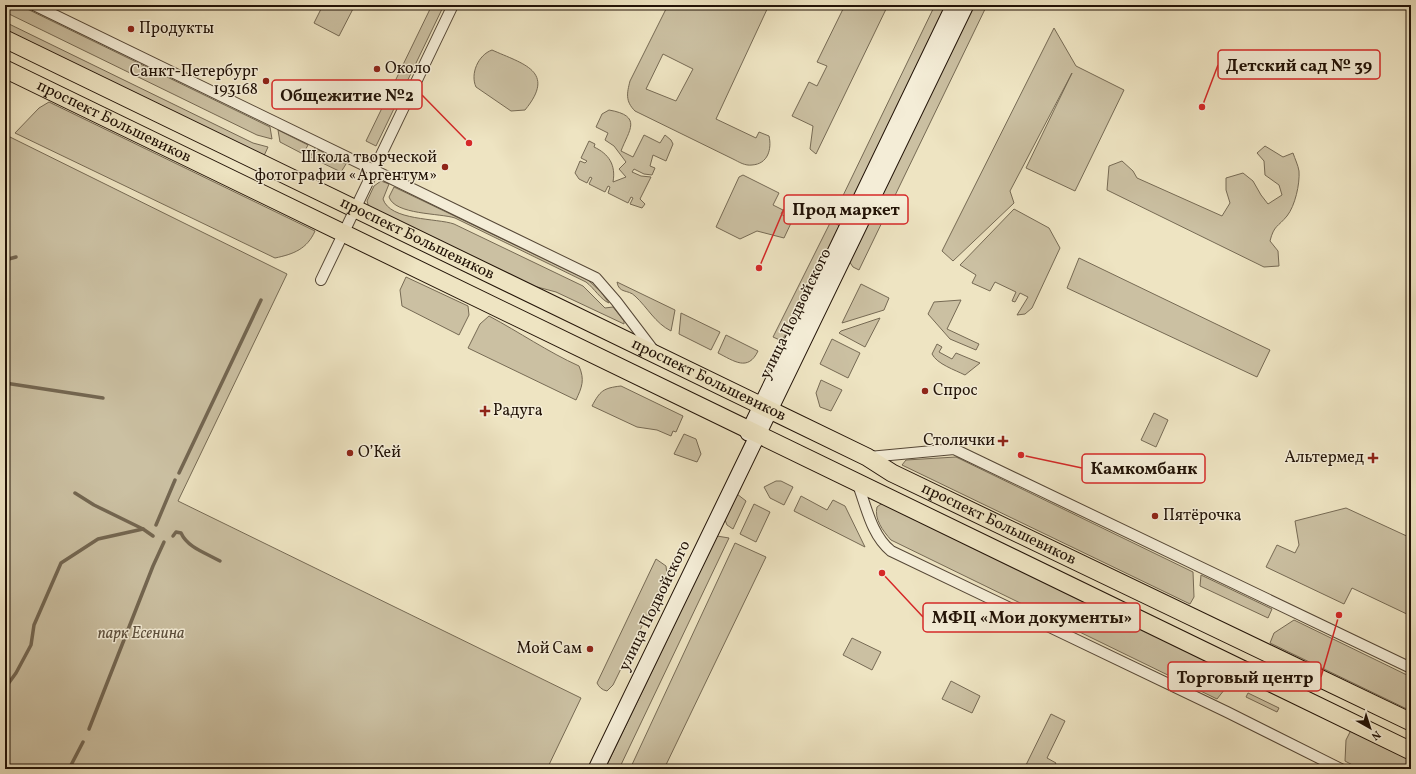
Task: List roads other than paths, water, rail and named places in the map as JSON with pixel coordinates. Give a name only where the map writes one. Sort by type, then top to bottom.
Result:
[{"type":"main road","name":"проспект Большевиков","points":[[5,39],[765,408],[867,458],[892,473],[1411,722]]},
{"type":"main road","name":"проспект Большевиков","points":[[5,69],[754,433],[891,497],[1411,751]]},
{"type":"street","points":[[34,5],[596,278],[616,301],[658,356]]},
{"type":"street","points":[[321,280],[453,5]]},
{"type":"street","name":"улица Подвойского","points":[[596,769],[954,5]]},
{"type":"street","name":"улица Подвойского","points":[[765,408],[966,5]]},
{"type":"street","name":"улица Подвойского","points":[[585,769],[754,433]]},
{"type":"street","points":[[867,458],[954,449],[1411,668]]},
{"type":"street","points":[[857,482],[877,536],[882,544],[891,551],[1341,769]]},
{"type":"waterway","points":[[5,260],[16,257]]},
{"type":"waterway","points":[[179,473],[261,300]]},
{"type":"waterway","points":[[5,383],[103,398]]},
{"type":"waterway","points":[[156,525],[175,480]]},
{"type":"waterway","points":[[75,493],[94,505],[143,529],[153,536]]},
{"type":"waterway","points":[[8,684],[16,673],[31,645],[34,625],[61,563],[98,539],[143,529]]},
{"type":"waterway","points":[[173,536],[176,532],[181,533],[188,543],[203,553],[220,561]]},
{"type":"waterway","points":[[89,729],[153,566],[164,542]]},
{"type":"waterway","points":[[69,769],[83,742]]},
{"type":"place","name":"Продукты","points":[[131,29]]},
{"type":"place","name":"Около","points":[[377,69]]},
{"type":"place","name":"Санкт-Петербург 193168","points":[[266,81]]},
{"type":"place","name":"Детский сад № 39","points":[[1202,107]]},
{"type":"place","name":"Общежитие №2","points":[[469,143]]},
{"type":"place","name":"Школа творческой фотографии «Аргентум»","points":[[445,167]]},
{"type":"place","name":"Прод маркет","points":[[759,268]]},
{"type":"place","name":"Спрос","points":[[925,391]]},
{"type":"place","name":"Радуга","points":[[485,411]]},
{"type":"place","name":"Столички","points":[[1003,441]]},
{"type":"place","name":"О’Кей","points":[[350,453]]},
{"type":"place","name":"Камкомбанк","points":[[1021,455]]},
{"type":"place","name":"Альтермед","points":[[1373,458]]},
{"type":"place","name":"Пятёрочка","points":[[1155,516]]},
{"type":"place","name":"МФЦ «Мои документы»","points":[[882,573]]},
{"type":"place","name":"Торговый центр","points":[[1339,615]]},
{"type":"place","name":"Мой Сам","points":[[590,649]]},
{"type":"park label","name":"парк Есенина","points":[[141,634]]}]
